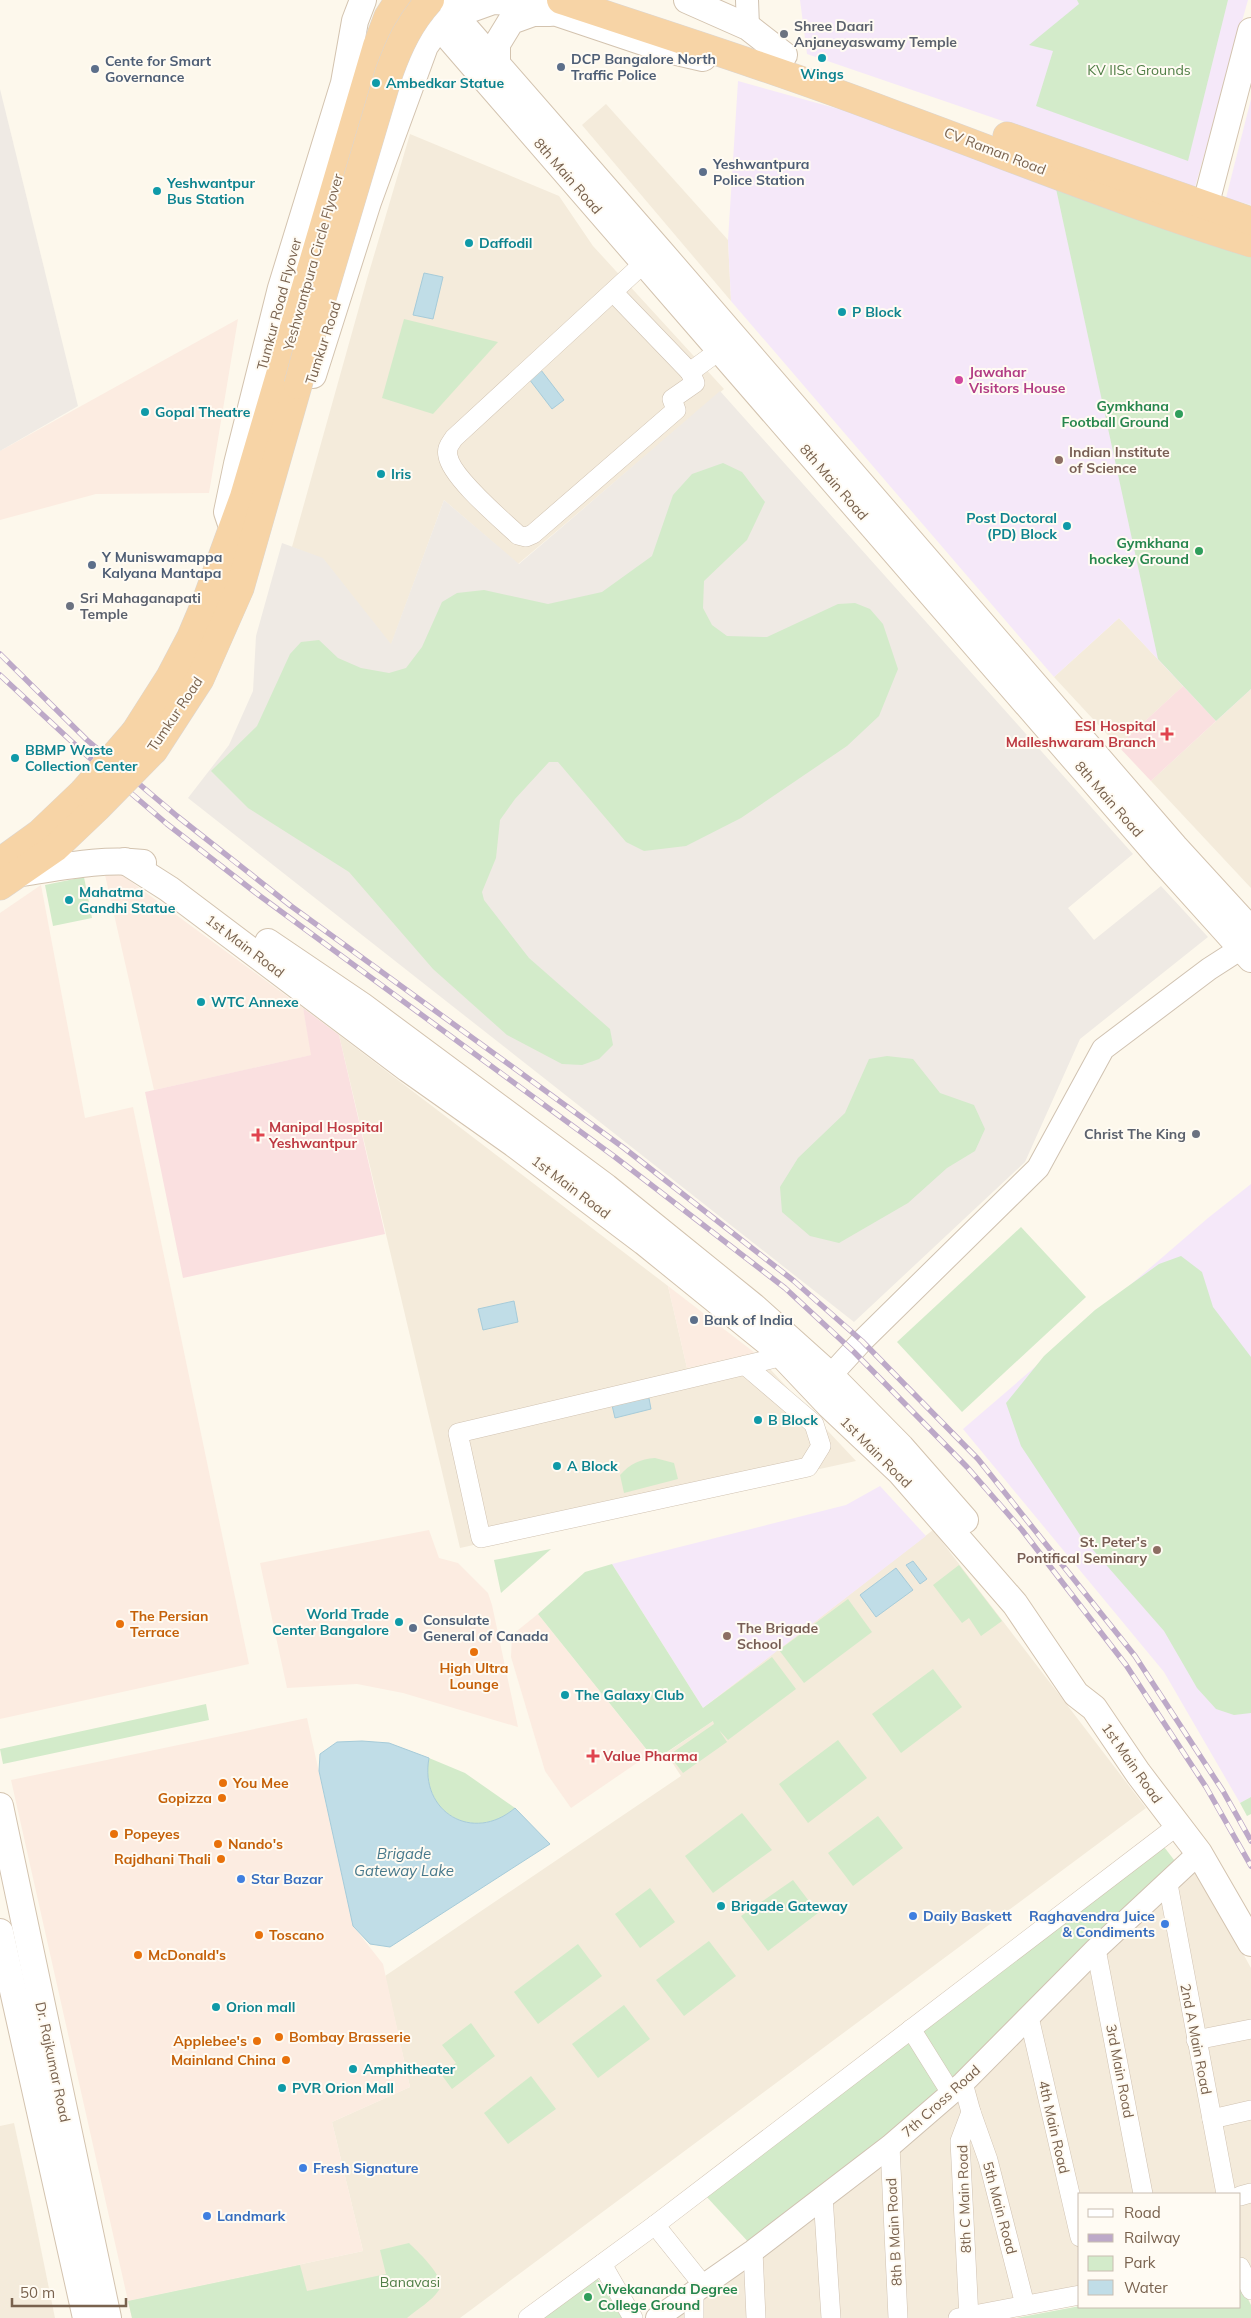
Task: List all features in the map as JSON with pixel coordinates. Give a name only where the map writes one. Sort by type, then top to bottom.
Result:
[{"type":"highway","name":"Yeshwantpura Circle Flyover","points":[[233,527],[244,497],[377,46],[388,17],[399,0]]},
{"type":"highway","name":"Yeshwantpura Circle Flyover","points":[[290,411],[389,73],[400,43],[414,18],[430,0]]},
{"type":"highway","points":[[620,0],[784,55]]},
{"type":"highway","name":"CV Raman Road","points":[[542,4],[738,59],[894,114],[1198,227],[1251,244]]},
{"type":"highway","name":"CV Raman Road","points":[[784,55],[1205,207],[1251,221]]},
{"type":"highway","name":"Tumkur Road","points":[[7,874],[40,833],[90,800],[200,679],[237,597],[290,411]]},
{"type":"highway","name":"Tumkur Road","points":[[144,741],[170,676],[191,637],[205,604],[233,527]]},
{"type":"main road","name":"Tumkur Road Flyover","points":[[233,527],[227,512],[237,464],[281,288],[344,83],[355,21],[363,0]]},
{"type":"main road","name":"8th Main Road","points":[[422,0],[446,14],[497,65],[620,220],[644,263],[1249,945]]},
{"type":"main road","points":[[687,0],[741,12],[784,55]]},
{"type":"main road","points":[[446,14],[493,1],[542,4]]},
{"type":"main road","points":[[497,65],[497,44],[511,21],[533,14],[542,4]]},
{"type":"main road","name":"8th Main Road","points":[[446,14],[620,220],[1168,853]]},
{"type":"main road","name":"Tumkur Road","points":[[290,411],[305,400],[368,202],[416,66],[425,46],[446,14]]},
{"type":"main road","points":[[1205,207],[1251,31]]},
{"type":"main road","points":[[7,874],[94,862],[125,861]]},
{"type":"main road","name":"1st Main Road","points":[[125,861],[150,864],[361,1005],[606,1187],[753,1306],[823,1399],[932,1481],[1029,1594],[1090,1699],[1177,1826],[1199,1853],[1251,1943]]},
{"type":"main road","name":"1st Main Road","points":[[125,861],[169,889],[408,1069],[514,1144],[644,1242],[783,1356],[823,1399],[933,1509],[1015,1604],[1076,1694],[1090,1699]]},
{"type":"main road","name":"Dr. Rajkumar Road","points":[[0,1806],[108,2318]]},
{"type":"main road","name":"Dr. Rajkumar Road","points":[[0,1932],[86,2318]]},
{"type":"street","points":[[613,292],[690,372],[694,383],[672,399],[676,410],[534,534],[518,535],[463,480],[450,464],[447,454],[448,446],[454,438],[644,263]]},
{"type":"street","points":[[690,372],[720,350]]},
{"type":"street","points":[[783,1356],[458,1432],[481,1538],[808,1467],[821,1446],[823,1399],[862,1341],[1038,1168],[1103,1049],[1209,969],[1249,945]]},
{"type":"street","points":[[745,1365],[823,1399]]},
{"type":"street","points":[[528,2318],[654,2225],[1177,1826]]},
{"type":"street","name":"7th Cross Road","points":[[657,2318],[753,2251],[822,2196],[890,2146],[957,2088],[1096,1949],[1168,1884],[1199,1853]]},
{"type":"street","name":"2nd A Main Road","points":[[1168,1884],[1226,2193]]},
{"type":"street","name":"3rd Main Road","points":[[1096,1949],[1143,2193]]},
{"type":"street","name":"4th Main Road","points":[[1029,2017],[1078,2228]]},
{"type":"street","points":[[911,2029],[957,2088],[971,2112]]},
{"type":"street","points":[[1196,2040],[1251,2029]]},
{"type":"street","points":[[1212,2119],[1251,2110]]},
{"type":"street","name":"5th Main Road","points":[[971,2112],[988,2160],[1025,2305]]},
{"type":"street","name":"8th C Main Road","points":[[965,2317],[960,2140],[971,2112]]},
{"type":"street","name":"8th B Main Road","points":[[890,2146],[898,2318]]},
{"type":"street","points":[[822,2196],[831,2318]]},
{"type":"street","points":[[654,2225],[699,2289],[694,2318]]},
{"type":"street","points":[[753,2251],[756,2318]]},
{"type":"street","points":[[602,2264],[633,2318]]},
{"type":"street","points":[[1241,2268],[1251,2290]]},
{"type":"street","points":[[965,2317],[1078,2295]]},
{"type":"shaded area","points":[[800,0],[1248,0],[1195,187],[807,54]]},
{"type":"shaded area","name":"Indian Institute of Science","points":[[738,81],[889,123],[1195,236],[1251,689],[1216,721],[1119,618],[1054,677],[731,301],[728,240]]},
{"type":"shaded area","points":[[0,89],[78,406],[0,451]]},
{"type":"shaded area","points":[[1251,99],[1251,205],[1226,198]]},
{"type":"shaded area","points":[[606,104],[728,240],[731,301],[582,125]]},
{"type":"shaded area","points":[[410,134],[559,196],[593,246],[724,389],[518,564],[444,500],[391,645],[323,559],[292,547],[367,279]]},
{"type":"shaded area","points":[[238,319],[209,493],[96,494],[0,520],[0,451]]},
{"type":"shaded area","points":[[720,391],[1133,854],[1068,908],[1094,940],[1161,886],[1208,937],[1080,1039],[1025,1162],[854,1322],[188,798],[229,745],[253,691],[256,636],[282,543],[323,558],[391,644],[444,500],[519,564]]},
{"type":"shaded area","points":[[1119,618],[1183,686],[1118,746],[1054,677]]},
{"type":"shaded area","name":"ESI Hospital Malleshwaram Branch","points":[[1183,686],[1216,721],[1151,781],[1118,746]]},
{"type":"shaded area","points":[[1251,689],[1251,888],[1151,781]]},
{"type":"shaded area","name":"WTC Annexe","points":[[115,870],[303,1008],[312,1055],[154,1090],[105,875]]},
{"type":"shaded area","points":[[41,885],[85,1118],[133,1107],[249,1664],[0,1719],[0,913]]},
{"type":"shaded area","name":"Manipal Hospital Yeshwantpur","points":[[303,1008],[339,1035],[385,1234],[183,1278],[145,1092],[311,1055]]},
{"type":"shaded area","points":[[339,1035],[668,1286],[687,1368],[755,1353],[856,1461],[460,1548]]},
{"type":"shaded area","name":"St. Peter's Pontifical Seminary","points":[[1251,1184],[1251,1797],[1240,1803],[1164,1672],[963,1429],[1208,1218]]},
{"type":"shaded area","name":"Bank of India","points":[[668,1286],[755,1353],[687,1368]]},
{"type":"shaded area","name":"The Brigade School","points":[[880,1486],[926,1536],[703,1708],[612,1564],[846,1505]]},
{"type":"shaded area","name":"World Trade Center Bangalore","points":[[429,1530],[439,1558],[458,1563],[488,1593],[518,1727],[403,1693],[357,1684],[287,1688],[260,1563]]},
{"type":"shaded area","name":"Brigade Gateway","points":[[933,1530],[1146,1808],[460,2318],[132,2318],[128,2301],[363,2251],[332,2122],[410,2087],[385,1976],[681,1776],[666,1753],[713,1721],[703,1708]]},
{"type":"shaded area","name":"The Galaxy Club","points":[[538,1614],[650,1754],[571,1808],[545,1771],[511,1657],[512,1635]]},
{"type":"shaded area","name":"Orion mall","points":[[307,1718],[353,1926],[383,1964],[410,2087],[332,2122],[363,2251],[128,2301],[11,1780]]},
{"type":"shaded area","points":[[1195,1867],[1251,1968],[1251,2285],[1241,2266],[1241,2193],[1078,2193],[1078,2292],[964,2318],[664,2318]]},
{"type":"shaded area","points":[[14,2123],[55,2318],[0,2318],[0,2126]]},
{"type":"green space","name":"KV IISc Grounds","points":[[1077,0],[1228,0],[1188,161],[1036,106],[1053,51],[1029,45],[1079,4]]},
{"type":"green space","points":[[1055,184],[1251,254],[1251,689],[1216,721],[1158,659]]},
{"type":"green space","points":[[404,319],[498,342],[433,414],[382,398]]},
{"type":"green space","points":[[723,463],[742,472],[765,502],[747,540],[704,581],[703,608],[712,625],[727,636],[767,637],[838,604],[855,603],[870,609],[883,624],[898,669],[879,716],[847,746],[741,818],[686,846],[644,851],[626,842],[558,762],[549,762],[515,799],[500,820],[496,858],[482,892],[484,900],[529,958],[610,1029],[613,1045],[599,1059],[582,1065],[562,1064],[507,1035],[433,969],[349,872],[248,808],[211,771],[257,726],[290,654],[301,642],[319,640],[338,658],[361,668],[389,673],[406,668],[422,647],[442,602],[457,593],[484,590],[548,604],[602,592],[652,556],[673,495],[692,474]]},
{"type":"green space","points":[[84,877],[92,918],[53,926],[45,885]]},
{"type":"green space","points":[[887,1056],[913,1059],[940,1093],[974,1105],[985,1129],[975,1151],[947,1168],[908,1203],[839,1243],[810,1236],[782,1212],[780,1187],[798,1158],[845,1113],[869,1059]]},
{"type":"green space","points":[[1021,1227],[1086,1297],[962,1412],[897,1342]]},
{"type":"green space","name":"St. Peter's Pontifical Seminary","points":[[1181,1256],[1202,1272],[1213,1307],[1251,1357],[1251,1713],[1234,1715],[1216,1709],[1197,1688],[1164,1631],[1080,1535],[1021,1446],[1006,1403],[1044,1356],[1095,1310],[1159,1264]]},
{"type":"green space","points":[[655,1458],[674,1463],[678,1479],[624,1493],[620,1475],[636,1463]]},
{"type":"green space","points":[[551,1549],[501,1593],[494,1560]]},
{"type":"green space","points":[[612,1564],[703,1708],[772,1657],[796,1689],[728,1740],[719,1730],[727,1742],[683,1773],[669,1755],[714,1724],[713,1721],[655,1760],[538,1614],[585,1572]]},
{"type":"green space","points":[[959,1565],[1002,1621],[981,1636],[969,1618],[962,1623],[933,1585]]},
{"type":"green space","points":[[848,1599],[872,1632],[804,1683],[779,1650]]},
{"type":"green space","points":[[933,1669],[962,1707],[901,1753],[872,1714]]},
{"type":"green space","points":[[206,1704],[209,1720],[3,1764],[0,1749]]},
{"type":"green space","points":[[838,1740],[867,1778],[808,1823],[779,1784]]},
{"type":"green space","points":[[429,1758],[465,1773],[515,1808],[499,1818],[482,1823],[467,1822],[452,1817],[441,1807],[432,1794],[428,1777]]},
{"type":"green space","points":[[1251,1797],[1251,1814],[1247,1816],[1240,1803]]},
{"type":"green space","points":[[742,1813],[772,1850],[713,1893],[685,1856]]},
{"type":"green space","points":[[878,1816],[903,1848],[853,1886],[828,1853]]},
{"type":"green space","points":[[1161,1843],[1178,1865],[887,2141],[751,2245],[705,2195]]},
{"type":"green space","points":[[793,1880],[818,1913],[768,1951],[741,1916]]},
{"type":"green space","points":[[650,1888],[675,1922],[640,1948],[615,1914]]},
{"type":"green space","points":[[709,1941],[736,1976],[684,2016],[656,1980]]},
{"type":"green space","points":[[578,1944],[602,1976],[538,2024],[514,1992]]},
{"type":"green space","points":[[624,2005],[650,2039],[598,2078],[572,2044]]},
{"type":"green space","points":[[471,2023],[495,2056],[452,2089],[441,2074],[456,2063],[442,2045]]},
{"type":"green space","points":[[531,2076],[556,2109],[508,2144],[484,2113]]},
{"type":"green space","name":"Banavasi","points":[[409,2243],[430,2265],[439,2279],[440,2285],[439,2290],[432,2298],[407,2318],[132,2318],[128,2301],[300,2265],[307,2291],[386,2274],[380,2250]]},
{"type":"green space","name":"Vivekananda Degree College Ground","points":[[596,2276],[622,2318],[537,2318]]},
{"type":"green space","points":[[1241,2285],[1251,2305],[1251,2318],[1016,2318],[1078,2306],[1078,2308],[1241,2308]]},
{"type":"water","points":[[424,273],[443,277],[433,319],[413,315]]},
{"type":"water","points":[[541,370],[564,400],[552,409],[529,379]]},
{"type":"water","points":[[514,1301],[518,1322],[483,1330],[478,1309]]},
{"type":"water","points":[[648,1393],[651,1409],[615,1418],[611,1401]]},
{"type":"water","points":[[913,1561],[927,1579],[920,1584],[906,1565]]},
{"type":"water","points":[[896,1568],[913,1590],[876,1617],[860,1595]]},
{"type":"water","name":"Brigade Gateway Lake","points":[[337,1742],[389,1743],[429,1758],[428,1777],[432,1794],[441,1807],[452,1817],[467,1822],[482,1823],[499,1818],[515,1808],[550,1844],[390,1947],[370,1944],[353,1926],[319,1771],[320,1754]]},
{"type":"railway","points":[[0,654],[87,740],[177,816],[291,906],[624,1148],[794,1281],[862,1341],[978,1459],[1135,1656],[1223,1791],[1251,1841]]},
{"type":"railway","points":[[0,675],[84,753],[167,824],[260,896],[615,1157],[785,1288],[854,1352],[967,1467],[1022,1530],[1126,1665],[1206,1787],[1251,1866]]},
{"type":"place","name":"Shree Daari Anjaneyaswamy Temple","points":[[784,34]]},
{"type":"place","name":"Wings","points":[[822,58]]},
{"type":"place","name":"DCP Bangalore North Traffic Police","points":[[561,67]]},
{"type":"place","name":"Cente for Smart Governance","points":[[95,69]]},
{"type":"place","name":"Ambedkar Statue","points":[[376,83]]},
{"type":"place","name":"Yeshwantpura Police Station","points":[[703,172]]},
{"type":"place","name":"Yeshwantpur Bus Station","points":[[157,191]]},
{"type":"place","name":"Daffodil","points":[[469,243]]},
{"type":"place","name":"P Block","points":[[842,312]]},
{"type":"place","name":"Jawahar Visitors House","points":[[959,380]]},
{"type":"place","name":"Gopal Theatre","points":[[145,412]]},
{"type":"place","name":"Gymkhana Football Ground","points":[[1179,414]]},
{"type":"place","name":"Indian Institute of Science","points":[[1059,460]]},
{"type":"place","name":"Iris","points":[[381,474]]},
{"type":"place","name":"Post Doctoral (PD) Block","points":[[1067,526]]},
{"type":"place","name":"Gymkhana hockey Ground","points":[[1199,551]]},
{"type":"place","name":"Y Muniswamappa Kalyana Mantapa","points":[[92,565]]},
{"type":"place","name":"Sri Mahaganapati Temple","points":[[70,606]]},
{"type":"place","name":"ESI Hospital Malleshwaram Branch","points":[[1167,734]]},
{"type":"place","name":"BBMP Waste Collection Center","points":[[15,758]]},
{"type":"place","name":"Mahatma Gandhi Statue","points":[[69,900]]},
{"type":"place","name":"WTC Annexe","points":[[201,1002]]},
{"type":"place","name":"Christ The King","points":[[1196,1134]]},
{"type":"place","name":"Manipal Hospital Yeshwantpur","points":[[258,1135]]},
{"type":"place","name":"Bank of India","points":[[694,1320]]},
{"type":"place","name":"B Block","points":[[758,1420]]},
{"type":"place","name":"A Block","points":[[557,1466]]},
{"type":"place","name":"St. Peter's Pontifical Seminary","points":[[1157,1550]]},
{"type":"place","name":"World Trade Center Bangalore","points":[[399,1622]]},
{"type":"place","name":"The Persian Terrace","points":[[120,1624]]},
{"type":"place","name":"Consulate General of Canada","points":[[413,1628]]},
{"type":"place","name":"The Brigade School","points":[[727,1636]]},
{"type":"place","name":"High Ultra Lounge","points":[[474,1652]]},
{"type":"place","name":"The Galaxy Club","points":[[565,1695]]},
{"type":"place","name":"Value Pharma","points":[[593,1756]]},
{"type":"place","name":"You Mee","points":[[223,1783]]},
{"type":"place","name":"Gopizza","points":[[222,1798]]},
{"type":"place","name":"Popeyes","points":[[114,1834]]},
{"type":"place","name":"Nando's","points":[[218,1844]]},
{"type":"place","name":"Rajdhani Thali","points":[[221,1859]]},
{"type":"place","name":"Star Bazar","points":[[241,1879]]},
{"type":"place","name":"Brigade Gateway","points":[[721,1906]]},
{"type":"place","name":"Daily Baskett","points":[[913,1916]]},
{"type":"place","name":"Raghavendra Juice & Condiments","points":[[1165,1924]]},
{"type":"place","name":"Toscano","points":[[259,1935]]},
{"type":"place","name":"McDonald's","points":[[138,1955]]},
{"type":"place","name":"Orion mall","points":[[216,2007]]},
{"type":"place","name":"Bombay Brasserie","points":[[279,2037]]},
{"type":"place","name":"Applebee's","points":[[257,2041]]},
{"type":"place","name":"Mainland China","points":[[286,2060]]},
{"type":"place","name":"Amphitheater","points":[[353,2069]]},
{"type":"place","name":"PVR Orion Mall","points":[[282,2088]]},
{"type":"place","name":"Fresh Signature","points":[[303,2168]]},
{"type":"place","name":"Landmark","points":[[207,2216]]},
{"type":"place","name":"Vivekananda Degree College Ground","points":[[588,2297]]}]
